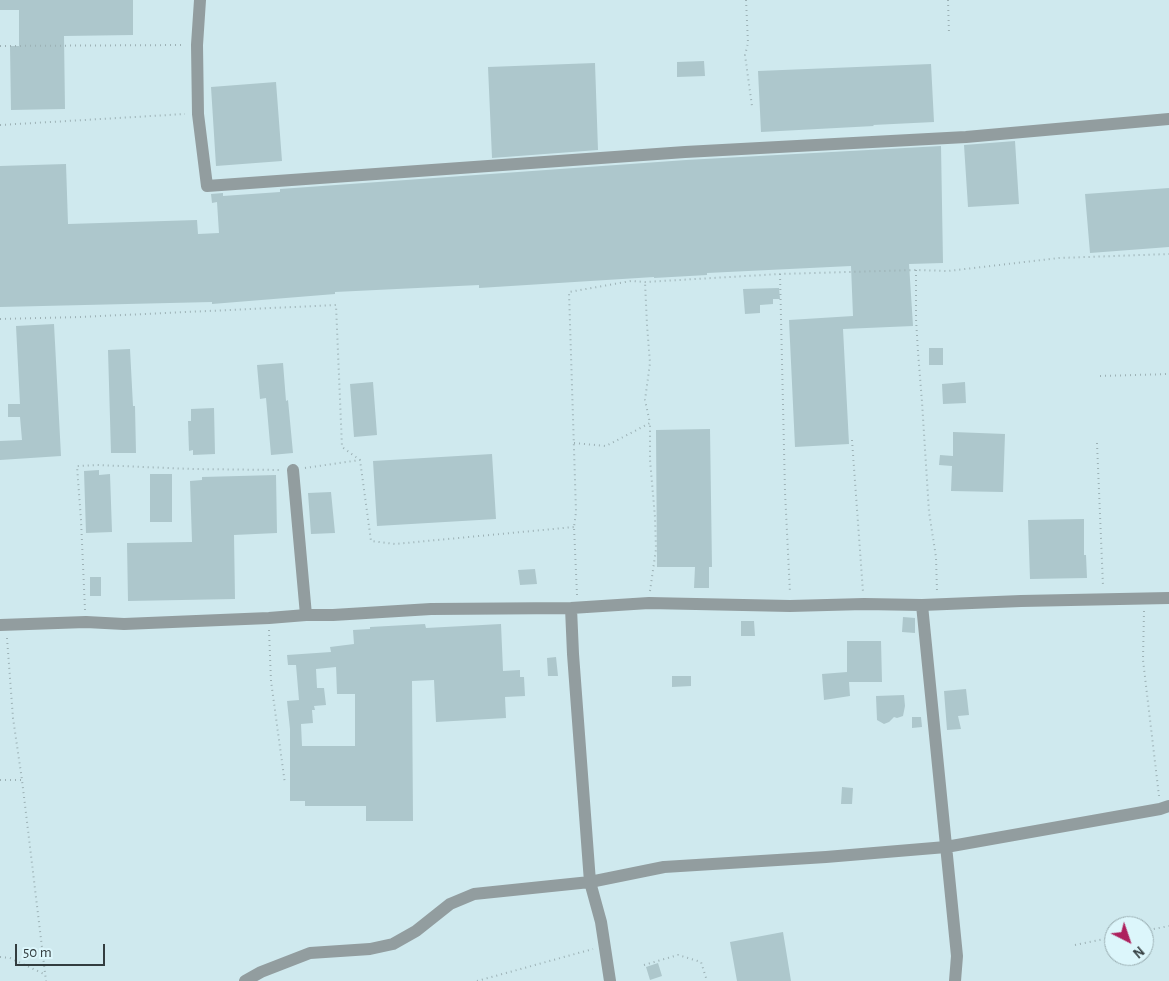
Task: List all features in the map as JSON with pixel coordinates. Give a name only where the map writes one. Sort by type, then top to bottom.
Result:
[{"type":"street","points":[[200,0],[197,45],[198,114],[207,186],[685,152],[966,137],[1169,119]]},
{"type":"street","points":[[293,470],[306,615]]},
{"type":"street","points":[[3,625],[86,622],[124,624],[306,615],[333,616],[431,609],[574,607],[649,603],[790,606],[922,605],[1169,598]]},
{"type":"street","points":[[922,605],[957,956],[955,981]]},
{"type":"street","points":[[574,607],[573,654],[590,882],[601,922],[610,981]]},
{"type":"street","points":[[245,981],[310,953],[370,949],[393,944],[416,932],[450,904],[474,894],[590,882],[664,867],[946,847],[1165,808]]},
{"type":"path","points":[[746,0],[748,43],[745,55],[752,106]]},
{"type":"path","points":[[948,0],[949,34]]},
{"type":"path","points":[[0,46],[197,45]]},
{"type":"path","points":[[0,124],[198,114]]},
{"type":"path","points":[[574,607],[574,527],[576,512],[569,292],[631,281],[644,282],[780,274],[916,270],[948,271],[1059,258],[1169,254]]},
{"type":"path","points":[[916,270],[918,352],[929,512],[936,557],[937,604]]},
{"type":"path","points":[[780,274],[785,492],[790,606]]},
{"type":"path","points":[[644,282],[650,363],[645,400],[650,424],[650,460],[656,549],[649,603]]},
{"type":"path","points":[[0,319],[80,318],[336,305],[342,447],[360,460],[371,540],[395,544],[574,527]]},
{"type":"path","points":[[1100,376],[1169,374]]},
{"type":"path","points":[[574,443],[606,446],[650,424]]},
{"type":"path","points":[[852,440],[864,604]]},
{"type":"path","points":[[1097,443],[1103,599]]},
{"type":"path","points":[[86,622],[77,466],[293,470],[360,460]]},
{"type":"path","points":[[1144,599],[1143,660],[1165,808]]},
{"type":"path","points":[[269,618],[271,681],[285,784]]},
{"type":"path","points":[[3,625],[46,981]]},
{"type":"path","points":[[0,780],[22,780]]},
{"type":"path","points":[[1154,929],[1169,926]]},
{"type":"path","points":[[1074,945],[1104,939]]},
{"type":"path","points":[[477,981],[604,946]]},
{"type":"path","points":[[644,965],[678,955],[701,962],[707,981]]},
{"type":"path","points":[[0,957],[10,958],[44,974]]},
{"type":"building","points":[[0,0],[133,0],[133,35],[64,36],[65,109],[11,110],[10,46],[19,46],[19,10],[0,10]]},
{"type":"building","points":[[704,61],[705,76],[677,77],[677,62]]},
{"type":"building","points":[[595,63],[598,150],[492,158],[488,67]]},
{"type":"building","points":[[931,64],[934,122],[761,132],[758,71]]},
{"type":"building","points":[[276,82],[282,161],[216,166],[211,87]]},
{"type":"building","points":[[1015,141],[1019,204],[968,207],[964,145]]},
{"type":"building","points":[[941,146],[943,263],[909,264],[913,326],[843,329],[849,444],[795,447],[789,320],[853,316],[851,266],[707,273],[707,275],[479,288],[479,285],[335,292],[335,294],[212,304],[212,302],[0,307],[0,166],[66,164],[68,224],[197,220],[198,234],[219,233],[217,202],[212,203],[211,194],[223,193],[223,196],[280,192],[280,189],[686,160]]},
{"type":"building","points":[[1169,188],[1169,247],[1090,253],[1085,194]]},
{"type":"building","points":[[779,288],[780,299],[773,299],[773,304],[760,305],[760,313],[745,314],[743,289]]},
{"type":"building","points":[[54,324],[61,456],[0,460],[0,441],[22,440],[20,417],[8,417],[8,404],[20,404],[16,326]]},
{"type":"building","points":[[929,348],[943,348],[943,365],[929,365]]},
{"type":"building","points":[[130,349],[133,406],[135,406],[136,453],[111,453],[108,350]]},
{"type":"building","points":[[283,363],[293,453],[271,455],[266,398],[260,399],[257,365]]},
{"type":"building","points":[[373,382],[377,435],[354,437],[350,384]]},
{"type":"building","points":[[965,382],[966,403],[943,404],[942,384]]},
{"type":"building","points":[[214,408],[215,454],[193,455],[193,450],[189,451],[188,421],[191,421],[191,409]]},
{"type":"building","points":[[710,429],[712,567],[709,567],[709,588],[694,588],[695,567],[657,567],[656,430]]},
{"type":"building","points":[[953,432],[1005,434],[1003,492],[951,491],[952,466],[939,465],[940,455],[953,456]]},
{"type":"building","points":[[492,454],[496,519],[377,526],[373,461]]},
{"type":"building","points":[[99,470],[99,475],[110,474],[112,532],[86,533],[84,471]]},
{"type":"building","points":[[150,474],[172,474],[172,522],[150,522]]},
{"type":"building","points":[[276,475],[277,533],[234,535],[235,599],[128,601],[127,543],[192,542],[190,481],[202,480],[202,477]]},
{"type":"building","points":[[331,492],[335,533],[311,534],[308,493]]},
{"type":"building","points":[[1084,519],[1084,555],[1086,555],[1087,578],[1030,579],[1028,520]]},
{"type":"building","points":[[535,569],[537,584],[520,585],[518,570]]},
{"type":"building","points":[[90,577],[101,577],[101,596],[90,596]]},
{"type":"building","points":[[903,617],[915,618],[915,633],[902,632]]},
{"type":"building","points":[[741,621],[754,621],[755,636],[741,636]]},
{"type":"building","points":[[425,624],[426,628],[501,624],[503,671],[520,670],[520,677],[524,677],[525,696],[505,697],[506,718],[436,722],[434,680],[412,681],[413,821],[366,821],[366,806],[305,806],[305,801],[290,801],[290,729],[287,701],[299,700],[296,665],[288,665],[287,655],[331,652],[330,647],[354,644],[353,630],[370,629],[370,627]],"holes":[[[336,667],[337,694],[355,694],[355,746],[302,746],[301,724],[313,723],[312,710],[315,710],[314,706],[326,705],[324,688],[317,688],[316,669]]]},
{"type":"building","points":[[847,641],[881,641],[882,682],[849,682],[850,696],[824,700],[822,674],[847,672]]},
{"type":"building","points":[[556,657],[558,676],[548,676],[547,658]]},
{"type":"building","points":[[672,676],[691,676],[691,686],[672,687]]},
{"type":"building","points":[[966,689],[969,715],[958,716],[961,729],[947,730],[944,691]]},
{"type":"building","points":[[904,695],[905,706],[903,716],[894,717],[884,724],[877,720],[876,696]]},
{"type":"building","points":[[912,717],[921,717],[922,727],[912,728]]},
{"type":"building","points":[[842,787],[853,788],[852,804],[841,804]]},
{"type":"building","points":[[783,932],[791,981],[737,981],[730,942]]},
{"type":"building","points":[[658,963],[662,976],[650,980],[646,967]]}]
